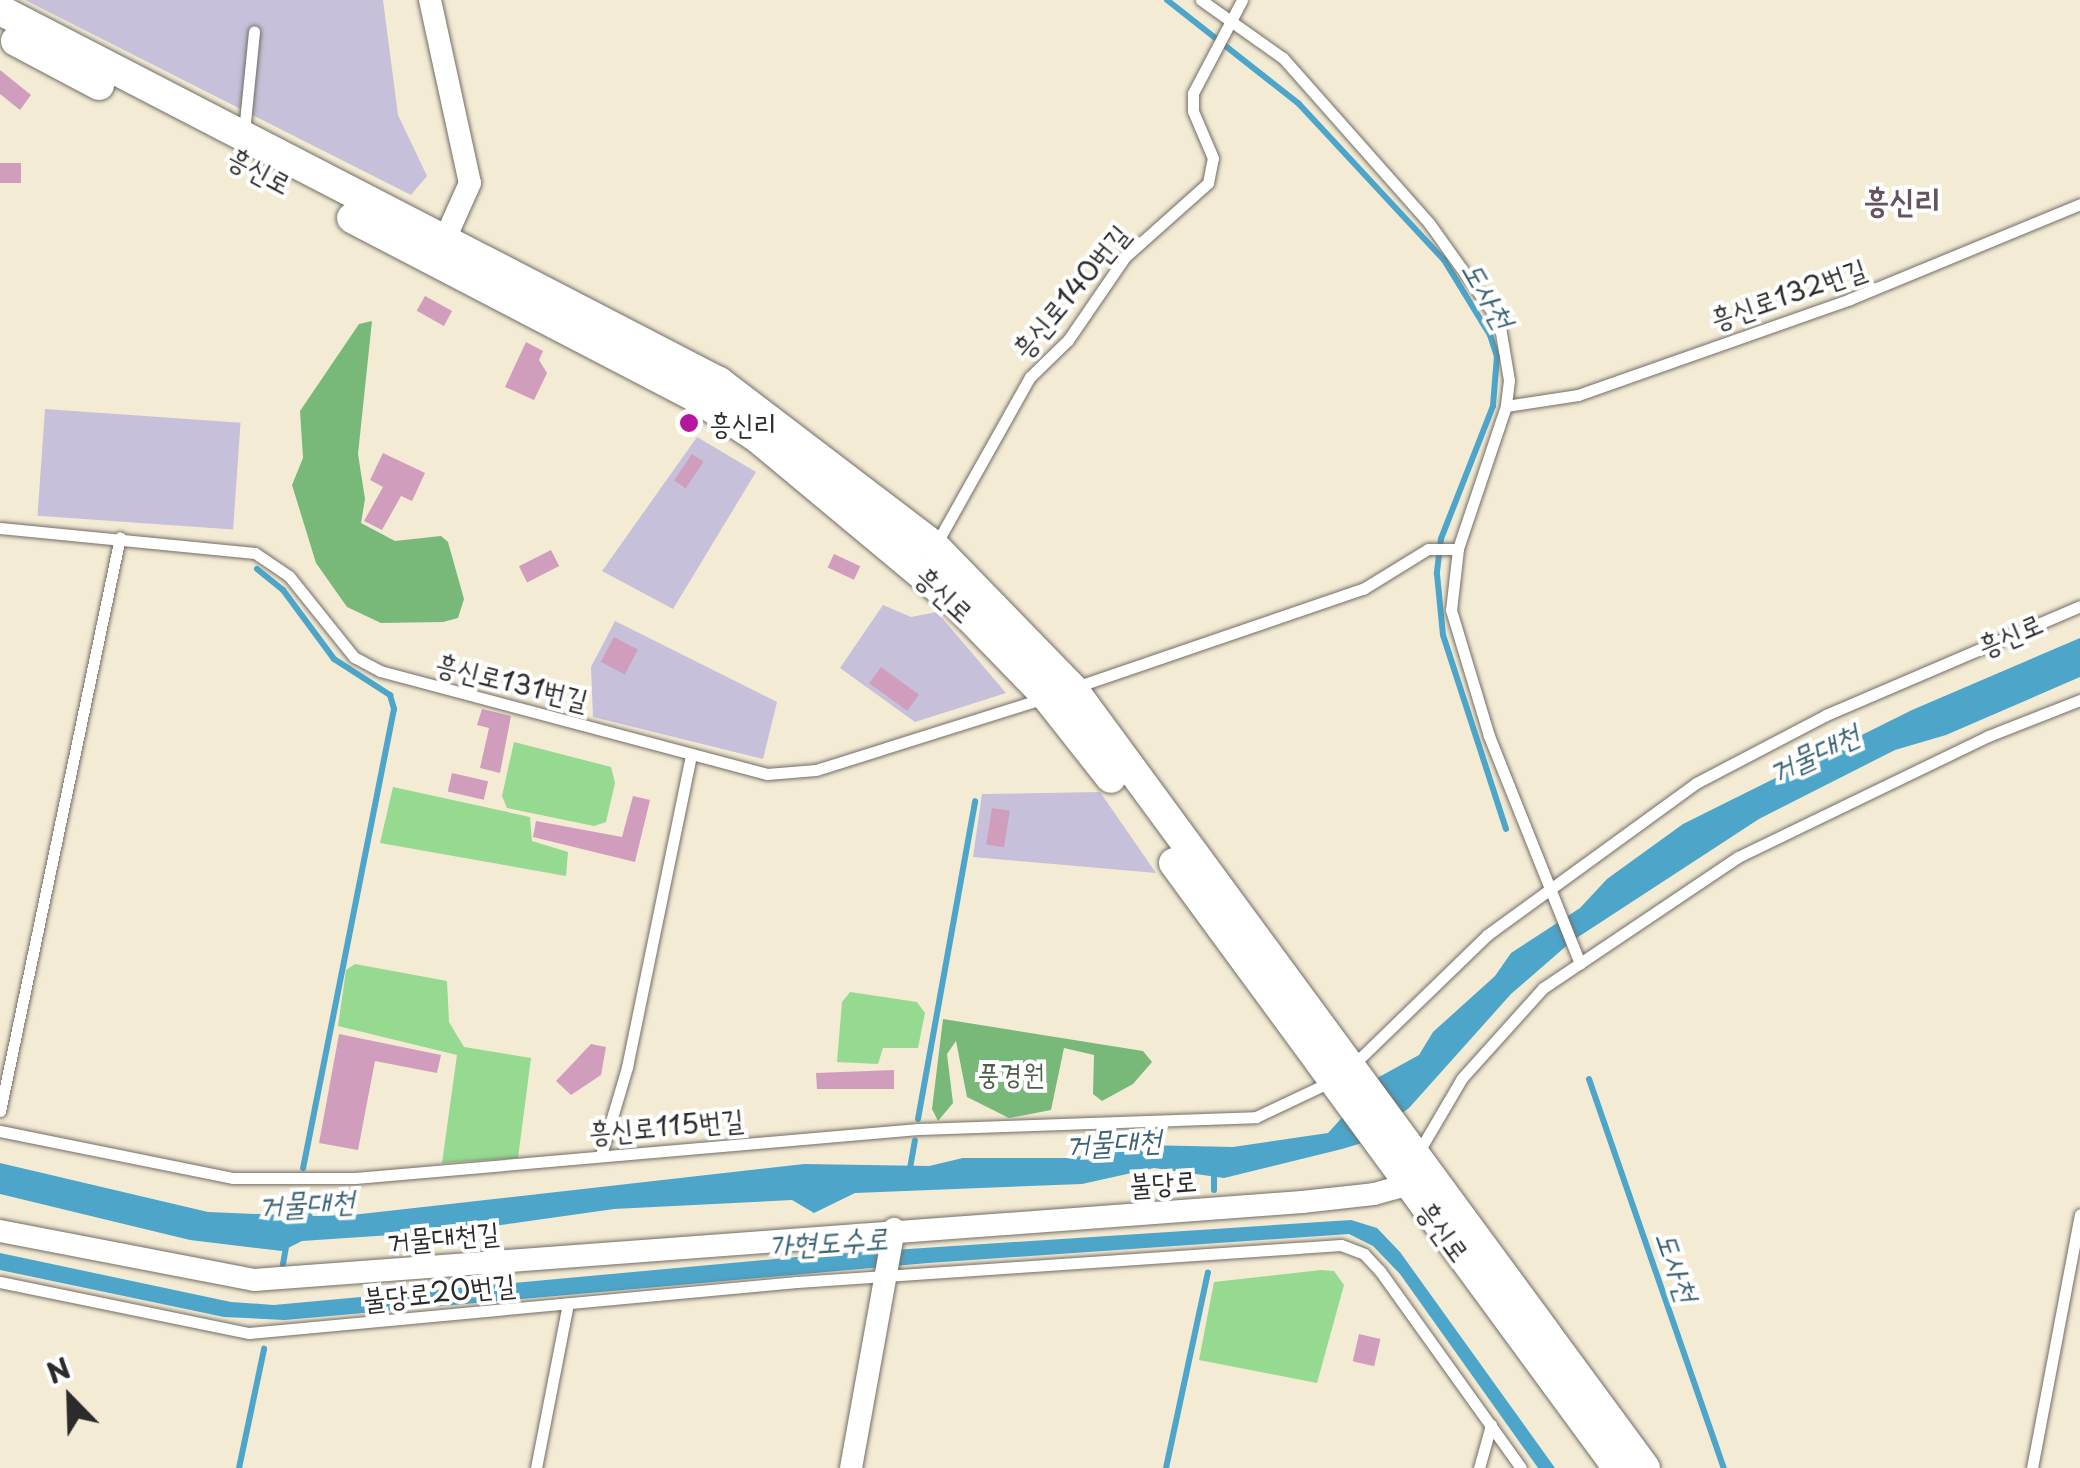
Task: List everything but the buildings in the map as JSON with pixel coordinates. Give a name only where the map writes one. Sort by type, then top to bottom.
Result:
[{"type":"main road","name":"흥신로","points":[[0,10],[243,141],[720,382],[925,556],[1059,693],[1344,1077],[1645,1468]]},
{"type":"main road","name":"흥신로","points":[[0,33],[694,396],[925,556]]},
{"type":"main road","name":"흥신로","points":[[1410,1163],[1618,1468]]},
{"type":"street","points":[[430,0],[470,182],[444,241]]},
{"type":"street","name":"불당로","points":[[894,1229],[1302,1202],[1410,1163]]},
{"type":"street","points":[[852,1468],[894,1229]]},
{"type":"street","name":"거물대천길","points":[[0,1232],[254,1280],[894,1229]]},
{"type":"lane","points":[[1201,0],[1226,25],[1283,58],[1464,266],[1499,321],[1509,380],[1506,406],[1453,549],[1456,634],[1578,957]]},
{"type":"lane","name":"흥신로140번길","points":[[925,556],[1030,377],[1068,340],[1125,257],[1208,183],[1212,158],[1193,112],[1193,94],[1242,0]]},
{"type":"lane","name":"흥신로","points":[[243,141],[254,31]]},
{"type":"lane","name":"흥신로132번길","points":[[1506,406],[1578,395],[1869,292],[2080,204]]},
{"type":"lane","name":"흥신로131번길","points":[[0,528],[255,553],[289,576],[354,657],[380,672],[767,774],[816,770],[1059,693]]},
{"type":"lane","points":[[0,1112],[120,537]]},
{"type":"lane","points":[[1059,693],[1363,589],[1428,549],[1453,549]]},
{"type":"lane","name":"흥신로","points":[[1344,1077],[1486,936],[1551,892],[1634,822],[1755,750],[2080,606]]},
{"type":"lane","points":[[1410,1163],[1462,1078],[1543,988],[1578,957],[1738,858],[1988,736],[2080,700]]},
{"type":"lane","points":[[601,1156],[626,1067],[691,755]]},
{"type":"lane","name":"흥신로115번길","points":[[0,1131],[233,1178],[356,1178],[918,1130],[1256,1117],[1344,1077]]},
{"type":"lane","points":[[2032,1468],[2080,1215]]},
{"type":"lane","name":"불당로20번길","points":[[0,1282],[250,1334],[887,1277],[1341,1245],[1364,1254],[1380,1271],[1521,1468]]},
{"type":"lane","points":[[536,1468],[568,1304]]},
{"type":"lane","points":[[1479,1468],[1491,1426]]},
{"type":"shaded area","points":[[25,0],[383,0],[398,115],[427,176],[411,195]]},
{"type":"shaded area","points":[[45,409],[241,423],[233,529],[38,516]]},
{"type":"shaded area","points":[[697,437],[756,472],[673,609],[602,571]]},
{"type":"shaded area","points":[[883,605],[911,617],[937,612],[1006,693],[915,722],[840,668]]},
{"type":"shaded area","points":[[615,621],[777,702],[763,759],[593,717],[591,667]]},
{"type":"shaded area","points":[[1100,792],[1156,873],[973,857],[982,794]]},
{"type":"green space","points":[[372,321],[358,454],[365,499],[361,523],[395,541],[441,536],[448,542],[464,599],[458,618],[443,622],[381,623],[347,607],[316,563],[292,485],[303,458],[300,411],[359,324]]},
{"type":"green space","points":[[514,742],[611,767],[615,783],[606,822],[594,826],[507,808],[502,796]]},
{"type":"green space","points":[[393,787],[530,817],[532,841],[568,852],[566,876],[380,843]]},
{"type":"green space","points":[[355,964],[447,981],[449,1022],[464,1047],[531,1058],[518,1158],[442,1163],[457,1055],[338,1026],[346,970]]},
{"type":"green space","points":[[850,992],[917,1002],[925,1013],[918,1048],[883,1048],[878,1064],[837,1062],[842,1002]]},
{"type":"green space","name":"풍경원","points":[[943,1019],[1143,1051],[1152,1062],[1133,1084],[1102,1101],[1093,1094],[1094,1055],[1064,1048],[1051,1110],[1009,1118],[967,1097],[956,1041],[947,1054],[953,1103],[938,1121],[932,1109]]},
{"type":"green space","points":[[1334,1271],[1344,1285],[1317,1383],[1199,1360],[1214,1282]]},
{"type":"water","points":[[2080,638],[2080,677],[1946,735],[1895,750],[1759,819],[1572,941],[1511,994],[1409,1108],[1362,1143],[1342,1149],[1224,1178],[1154,1168],[1082,1184],[855,1193],[814,1213],[792,1200],[614,1209],[465,1230],[302,1241],[282,1251],[190,1240],[0,1194],[0,1163],[208,1212],[283,1215],[302,1200],[313,1216],[352,1215],[804,1164],[929,1166],[963,1158],[1069,1158],[1143,1145],[1233,1147],[1328,1133],[1379,1077],[1419,1055],[1433,1032],[1495,976],[1511,953],[1580,908],[1607,879],[1683,824],[1912,710]]},
{"type":"water","points":[[1351,1220],[1377,1228],[1400,1252],[1555,1468],[1538,1468],[1400,1274],[1373,1246],[1349,1234],[928,1263],[285,1320],[224,1317],[0,1270],[0,1253],[231,1302],[274,1305],[818,1255]]},
{"type":"waterway","name":"도사천","points":[[1167,0],[1299,104],[1444,260],[1490,335],[1497,356],[1493,406],[1441,539],[1437,574],[1443,635],[1506,829]]},
{"type":"waterway","points":[[257,569],[283,590],[334,659],[390,695],[394,709],[303,1168]]},
{"type":"waterway","points":[[918,1119],[975,801]]},
{"type":"waterway","name":"도사천","points":[[1589,1079],[1724,1468]]},
{"type":"waterway","points":[[909,1174],[915,1141]]},
{"type":"waterway","points":[[1214,1172],[1214,1190]]},
{"type":"waterway","points":[[283,1264],[287,1241]]},
{"type":"waterway","points":[[1166,1468],[1208,1272]]},
{"type":"waterway","points":[[239,1468],[264,1349]]},
{"type":"place","name":"흥신리","points":[[689,423]]},
{"type":"district","name":"흥신리","points":[[1902,199]]},
{"type":"water label","name":"거물대천","points":[[1813,752]]},
{"type":"water label","name":"거물대천","points":[[1113,1141]]},
{"type":"water label","name":"거물대천","points":[[306,1202]]},
{"type":"water label","name":"가현도수로","points":[[828,1241]]}]
